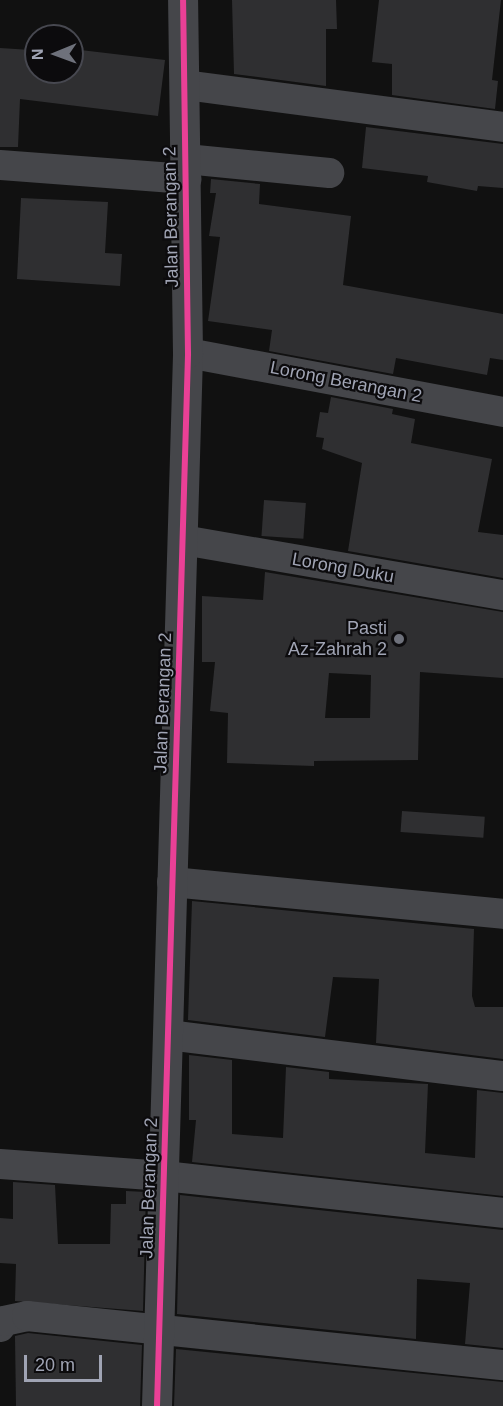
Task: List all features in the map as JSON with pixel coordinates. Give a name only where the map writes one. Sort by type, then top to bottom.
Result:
[{"type":"street","name":"Jalan Berangan 2","points":[[157,1406],[188,353],[183,0]]},
{"type":"street","points":[[185,85],[503,127]]},
{"type":"street","points":[[0,165],[329,174]]},
{"type":"street","name":"Lorong Berangan 2","points":[[188,353],[503,412]]},
{"type":"street","name":"Lorong Duku","points":[[183,540],[503,595]]},
{"type":"street","points":[[172,882],[503,914]]},
{"type":"street","points":[[168,1035],[503,1076]]},
{"type":"street","points":[[0,1164],[164,1176],[503,1213]]},
{"type":"street","points":[[0,1328],[4,1321],[27,1316],[503,1365]]},
{"type":"building","points":[[232,0],[336,0],[337,29],[326,29],[326,86],[234,74]]},
{"type":"building","points":[[379,0],[501,0],[492,80],[498,81],[495,109],[392,95],[392,64],[372,62]]},
{"type":"building","points":[[0,48],[24,50],[24,84],[84,84],[84,50],[165,60],[158,116],[20,99],[18,147],[0,147]]},
{"type":"building","points":[[366,127],[503,144],[503,188],[478,186],[477,191],[427,182],[428,176],[362,168]]},
{"type":"building","points":[[211,179],[260,184],[259,204],[351,216],[343,285],[503,314],[503,360],[490,358],[487,375],[396,358],[393,374],[269,351],[272,330],[208,321],[220,237],[209,236],[216,193],[210,193]]},
{"type":"building","points":[[21,198],[108,202],[105,253],[122,254],[120,286],[17,279]]},
{"type":"building","points":[[331,397],[393,409],[392,414],[415,419],[411,443],[492,459],[478,532],[503,535],[503,578],[348,551],[362,463],[322,449],[324,438],[316,437],[320,412],[328,413]]},
{"type":"building","points":[[264,500],[306,503],[303,539],[261,536]]},
{"type":"building","points":[[265,572],[503,612],[503,678],[420,672],[418,760],[314,761],[314,766],[227,763],[228,713],[210,711],[215,662],[202,662],[202,596],[263,600]],"holes":[[[329,673],[371,675],[370,718],[325,718]]]},
{"type":"building","points":[[402,811],[485,817],[483,838],[401,832]]},
{"type":"building","points":[[192,901],[474,929],[472,996],[475,1007],[503,1007],[503,1059],[376,1043],[379,979],[333,977],[325,1037],[188,1020]]},
{"type":"building","points":[[189,1055],[232,1060],[232,1134],[283,1138],[286,1067],[329,1072],[329,1079],[428,1084],[425,1153],[475,1158],[477,1090],[503,1093],[503,1196],[192,1162],[196,1120],[189,1120]]},
{"type":"building","points":[[13,1182],[55,1185],[58,1244],[110,1244],[111,1204],[126,1204],[126,1191],[146,1192],[143,1311],[15,1301],[16,1264],[0,1263],[0,1218],[13,1219]]},
{"type":"building","points":[[180,1195],[503,1230],[503,1348],[465,1344],[470,1283],[417,1279],[416,1339],[177,1314]]},
{"type":"building","points":[[28,1333],[142,1345],[140,1406],[16,1406],[15,1336]]},
{"type":"building","points":[[176,1349],[503,1382],[503,1406],[174,1406]]},
{"type":"cycle path","points":[[157,1406],[188,353],[183,0]]},
{"type":"place","name":"Pasti Az-Zahrah 2","points":[[399,639]]}]
